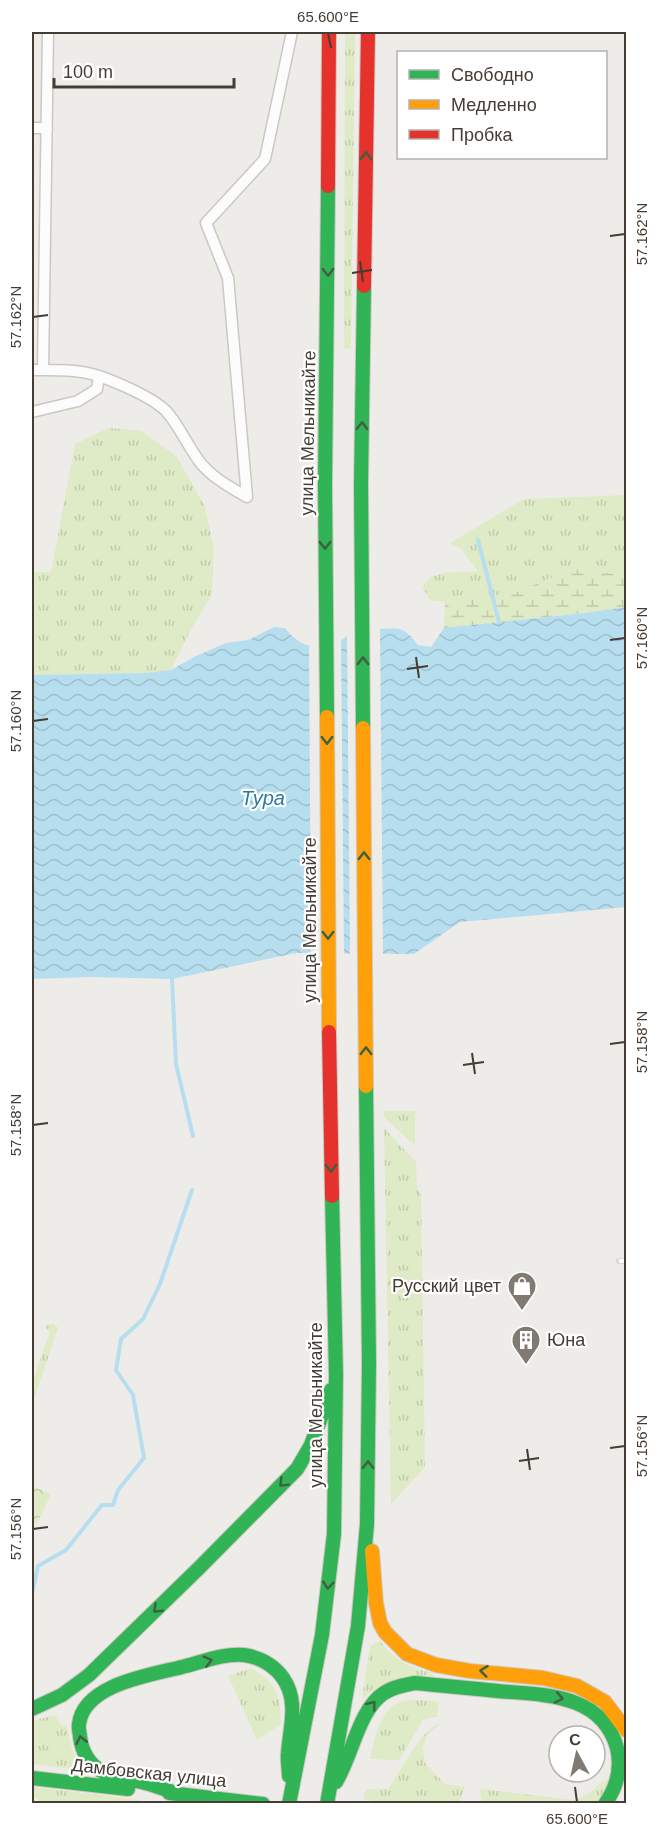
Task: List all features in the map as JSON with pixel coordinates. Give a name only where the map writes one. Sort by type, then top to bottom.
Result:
[{"type":"main road","name":"улица Мельникайте","points":[[290,1799],[294,1753],[322,1635],[334,1534],[336,1375],[330,1110],[325,486],[329,32]]},
{"type":"main road","points":[[342,1757],[358,1626],[367,1524],[369,1364],[361,484],[368,32]]},
{"type":"main road","points":[[32,1709],[47,1704],[71,1690],[89,1675],[297,1469],[311,1445],[336,1375]]},
{"type":"main road","points":[[367,1524],[374,1562],[375,1604],[384,1631],[398,1648],[414,1659],[450,1667],[575,1683],[610,1705],[627,1730]]},
{"type":"main road","points":[[180,1794],[113,1776],[94,1766],[84,1752],[78,1735],[79,1720],[88,1704],[103,1690],[128,1681],[232,1655],[254,1657],[269,1664],[283,1677],[291,1695],[294,1710],[292,1729],[294,1753]]},
{"type":"main road","points":[[328,1800],[342,1757],[371,1704],[385,1691],[399,1685],[415,1683],[557,1696],[577,1702],[593,1712],[607,1726],[616,1746],[620,1765],[617,1784],[611,1798],[605,1803]]},
{"type":"main road","name":"Дамбовская улица","points":[[32,1778],[263,1803]]},
{"type":"main road","points":[[202,1803],[221,1799]]},
{"type":"street","points":[[44,370],[48,32]]},
{"type":"street","points":[[32,370],[79,371],[99,376],[157,403],[173,419],[201,464],[224,483],[247,497],[228,278],[206,222],[265,159],[292,32]]},
{"type":"street","points":[[32,128],[47,128]]},
{"type":"street","points":[[32,412],[78,401],[97,389],[99,376]]},
{"type":"green space","points":[[345,32],[355,32],[351,348],[344,349]]},
{"type":"green space","points":[[109,428],[142,431],[177,457],[205,507],[214,548],[212,594],[171,670],[146,673],[32,675],[32,572],[51,572],[75,444]]},
{"type":"green space","points":[[626,495],[626,575],[574,569],[514,593],[445,602],[430,600],[422,587],[430,577],[444,573],[478,571],[460,548],[450,543],[524,499]]},
{"type":"green space","points":[[574,569],[626,575],[626,607],[444,628],[445,602],[514,593]]},
{"type":"green space","points":[[384,1111],[415,1111],[415,1146],[384,1117]]},
{"type":"green space","points":[[384,1128],[416,1162],[417,1187],[421,1194],[425,1467],[391,1504]]},
{"type":"green space","points":[[54,1324],[58,1328],[32,1405],[32,1383],[50,1332],[45,1326]]},
{"type":"green space","points":[[32,1486],[51,1494],[37,1524],[32,1521]]},
{"type":"green space","points":[[380,1641],[397,1658],[417,1669],[433,1673],[433,1676],[422,1675],[394,1679],[362,1699],[370,1646]]},
{"type":"green space","points":[[251,1668],[267,1679],[276,1690],[281,1713],[281,1724],[257,1740],[228,1676]]},
{"type":"green space","points":[[404,1701],[439,1702],[437,1716],[423,1720],[399,1760],[370,1759],[380,1724],[389,1709]]},
{"type":"green space","points":[[55,1715],[61,1725],[67,1725],[75,1755],[87,1771],[32,1764],[32,1721]]},
{"type":"green space","points":[[440,1724],[427,1735],[423,1747],[425,1763],[445,1784],[465,1787],[457,1804],[395,1804],[363,1799],[366,1789],[388,1789],[426,1733]]},
{"type":"green space","points":[[610,1778],[604,1794],[595,1803],[483,1803],[480,1789],[575,1800],[590,1793],[599,1784],[607,1784],[607,1780]]},
{"type":"green space","points":[[32,1787],[141,1800],[135,1804],[42,1803],[32,1795]]},
{"type":"water","name":"Тура","points":[[626,607],[626,907],[460,922],[414,954],[296,953],[172,979],[92,977],[32,979],[32,675],[146,673],[171,670],[226,643],[248,640],[274,627],[285,628],[301,642],[320,648],[334,645],[356,631],[394,628],[403,630],[418,645],[431,647],[444,628]]},
{"type":"pier","points":[[380,627],[383,957],[350,956],[347,633],[355,629]]},
{"type":"pier","points":[[341,637],[344,956],[311,956],[309,642],[320,645]]},
{"type":"waterway","points":[[478,540],[499,622]]},
{"type":"waterway","points":[[172,979],[176,1064],[193,1136]]},
{"type":"waterway","points":[[32,1594],[38,1566],[66,1550],[102,1505],[113,1505],[118,1490],[144,1458],[133,1395],[116,1370],[121,1339],[143,1319],[160,1284],[192,1190]]},
{"type":"railway","points":[[619,1261],[626,1261]]},
{"type":"traffic: fast","points":[[327,717],[325,486],[328,186]]},
{"type":"traffic: fast","points":[[363,728],[361,484],[364,286]]},
{"type":"traffic: fast","points":[[327,1804],[358,1626],[367,1524],[369,1363],[366,1086]]},
{"type":"traffic: fast","points":[[289,1804],[322,1635],[334,1534],[336,1375],[332,1196]]},
{"type":"traffic: fast","points":[[32,1709],[62,1695],[89,1675],[297,1469],[311,1445],[331,1390]]},
{"type":"traffic: fast","points":[[180,1794],[145,1783],[111,1776],[96,1768],[89,1761],[81,1742],[79,1724],[84,1710],[93,1699],[106,1690],[137,1678],[220,1657],[244,1655],[266,1662],[283,1678],[291,1696],[289,1776]]},
{"type":"traffic: fast","points":[[336,1782],[362,1721],[375,1700],[391,1689],[415,1683],[551,1696],[585,1707],[598,1716],[609,1730],[617,1748],[619,1763],[617,1777],[613,1791],[605,1804]]},
{"type":"traffic: fast","points":[[32,1778],[128,1789]]},
{"type":"traffic: fast","points":[[169,1793],[263,1804]]},
{"type":"traffic: slow","points":[[327,717],[329,1032]]},
{"type":"traffic: slow","points":[[363,728],[366,1086]]},
{"type":"traffic: slow","points":[[372,1551],[380,1623],[385,1632],[407,1654],[436,1665],[470,1671],[543,1678],[577,1686],[605,1702],[626,1730]]},
{"type":"traffic: jam","points":[[328,186],[329,32]]},
{"type":"traffic: jam","points":[[364,286],[368,32]]},
{"type":"traffic: jam","points":[[329,1032],[332,1196]]},
{"type":"place","name":"Русский цвет","points":[[522,1312]]},
{"type":"place","name":"Юна","points":[[526,1366]]}]
